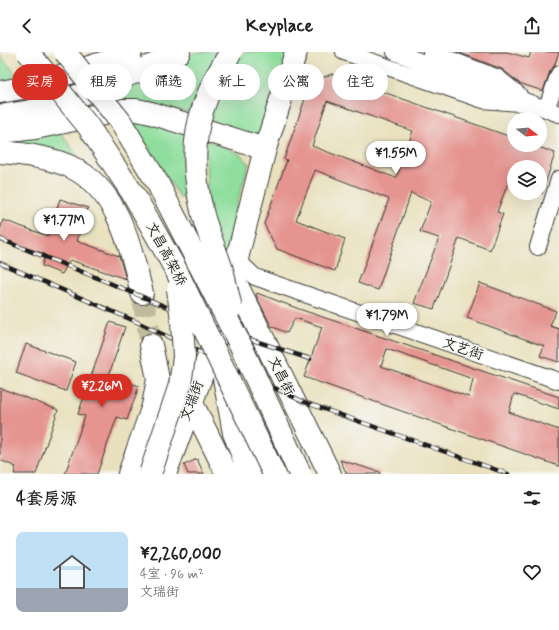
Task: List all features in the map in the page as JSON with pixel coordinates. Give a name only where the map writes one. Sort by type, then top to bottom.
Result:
[{"type":"highway","name":"文昌高架桥","points":[[28,52],[88,126],[135,197],[176,270],[274,474]]},
{"type":"highway","name":"文昌高架桥","points":[[65,52],[120,121],[158,184],[240,344],[300,474]]},
{"type":"highway","points":[[0,92],[22,88],[115,59],[131,52]]},
{"type":"highway","points":[[0,116],[31,111],[77,96],[153,65],[179,52]]},
{"type":"highway","points":[[231,52],[207,94],[199,120],[194,150],[196,178],[203,215],[221,269],[240,344]]},
{"type":"highway","points":[[235,268],[265,149],[296,52]]},
{"type":"highway","points":[[0,132],[34,128],[123,110],[138,110],[265,149]]},
{"type":"highway","points":[[0,152],[18,153],[47,159],[72,167],[94,182],[111,203],[123,227],[142,293]]},
{"type":"highway","name":"文瑞街","points":[[165,474],[219,329],[235,268]]},
{"type":"highway","name":"文昌街","points":[[235,268],[330,474]]},
{"type":"highway","points":[[150,474],[178,392],[184,357],[182,321],[176,270]]},
{"type":"highway","points":[[129,474],[153,406],[158,379],[151,345]]},
{"type":"highway","points":[[222,367],[234,433],[250,474]]},
{"type":"highway","points":[[191,402],[227,474]]},
{"type":"street","points":[[344,52],[483,100],[530,104]]},
{"type":"street","points":[[395,52],[553,112],[559,74]]},
{"type":"street","points":[[431,52],[498,78],[530,104]]},
{"type":"street","points":[[538,247],[559,179]]},
{"type":"street","name":"文艺街","points":[[235,268],[255,277],[559,381]]},
{"type":"green space","points":[[195,52],[220,52],[214,64],[204,64],[204,86],[191,114],[153,105],[118,103],[116,100],[132,100],[132,81],[140,78],[140,100],[196,100],[196,64],[172,64]]},
{"type":"green space","points":[[244,52],[290,52],[286,64],[268,64],[268,100],[273,100],[260,139],[208,120],[215,100],[260,100],[260,64],[236,64]]},
{"type":"green space","points":[[0,55],[12,69],[12,84],[0,87]]},
{"type":"green space","points":[[131,119],[187,131],[183,167],[185,198],[180,198]]},
{"type":"green space","points":[[59,130],[89,173],[0,142]]},
{"type":"green space","points":[[205,139],[240,154],[249,163],[237,203],[228,266],[209,229]]},
{"type":"building","points":[[457,52],[507,52],[529,58],[531,52],[559,52],[543,91],[519,83],[502,69]]},
{"type":"building","points":[[332,74],[332,100],[388,100],[388,94],[507,136],[507,152],[547,152],[547,150],[555,153],[547,178],[547,160],[507,160],[507,186],[497,212],[503,214],[490,250],[459,238],[434,309],[414,303],[439,238],[420,232],[431,202],[411,193],[378,290],[358,283],[389,199],[315,170],[296,220],[345,239],[335,271],[277,249],[264,224],[287,160],[284,159],[305,100],[324,100],[324,77]],"holes":[[[327,101],[413,131],[396,178],[312,146]]]},
{"type":"building","points":[[60,199],[88,208],[77,241],[119,256],[126,279],[70,260],[62,274],[42,266],[45,254],[0,239],[0,230],[3,220],[48,236]]},
{"type":"building","points":[[480,283],[556,311],[550,326],[559,329],[559,362],[540,356],[544,346],[467,318]]},
{"type":"building","points":[[257,293],[299,309],[559,397],[559,409],[514,394],[509,412],[559,430],[559,466],[304,377],[322,327],[295,318],[287,333],[271,326],[256,295]],"holes":[[[387,349],[473,379],[469,397],[381,366]]]},
{"type":"building","points":[[110,322],[125,327],[109,375],[139,386],[127,420],[117,417],[97,474],[65,474],[85,416],[78,414]]},
{"type":"building","points":[[26,344],[76,362],[66,391],[16,373]]},
{"type":"building","points":[[0,388],[58,410],[36,474],[14,474],[16,467],[0,460]]},
{"type":"building","points":[[197,459],[204,474],[188,474],[184,465]]},
{"type":"building","points":[[340,460],[380,472],[380,474],[347,474]]},
{"type":"tunnel","points":[[142,293],[151,345]]},
{"type":"railway","points":[[0,239],[219,329],[310,359]]},
{"type":"railway","points":[[0,263],[137,322],[304,402],[508,474]]}]
